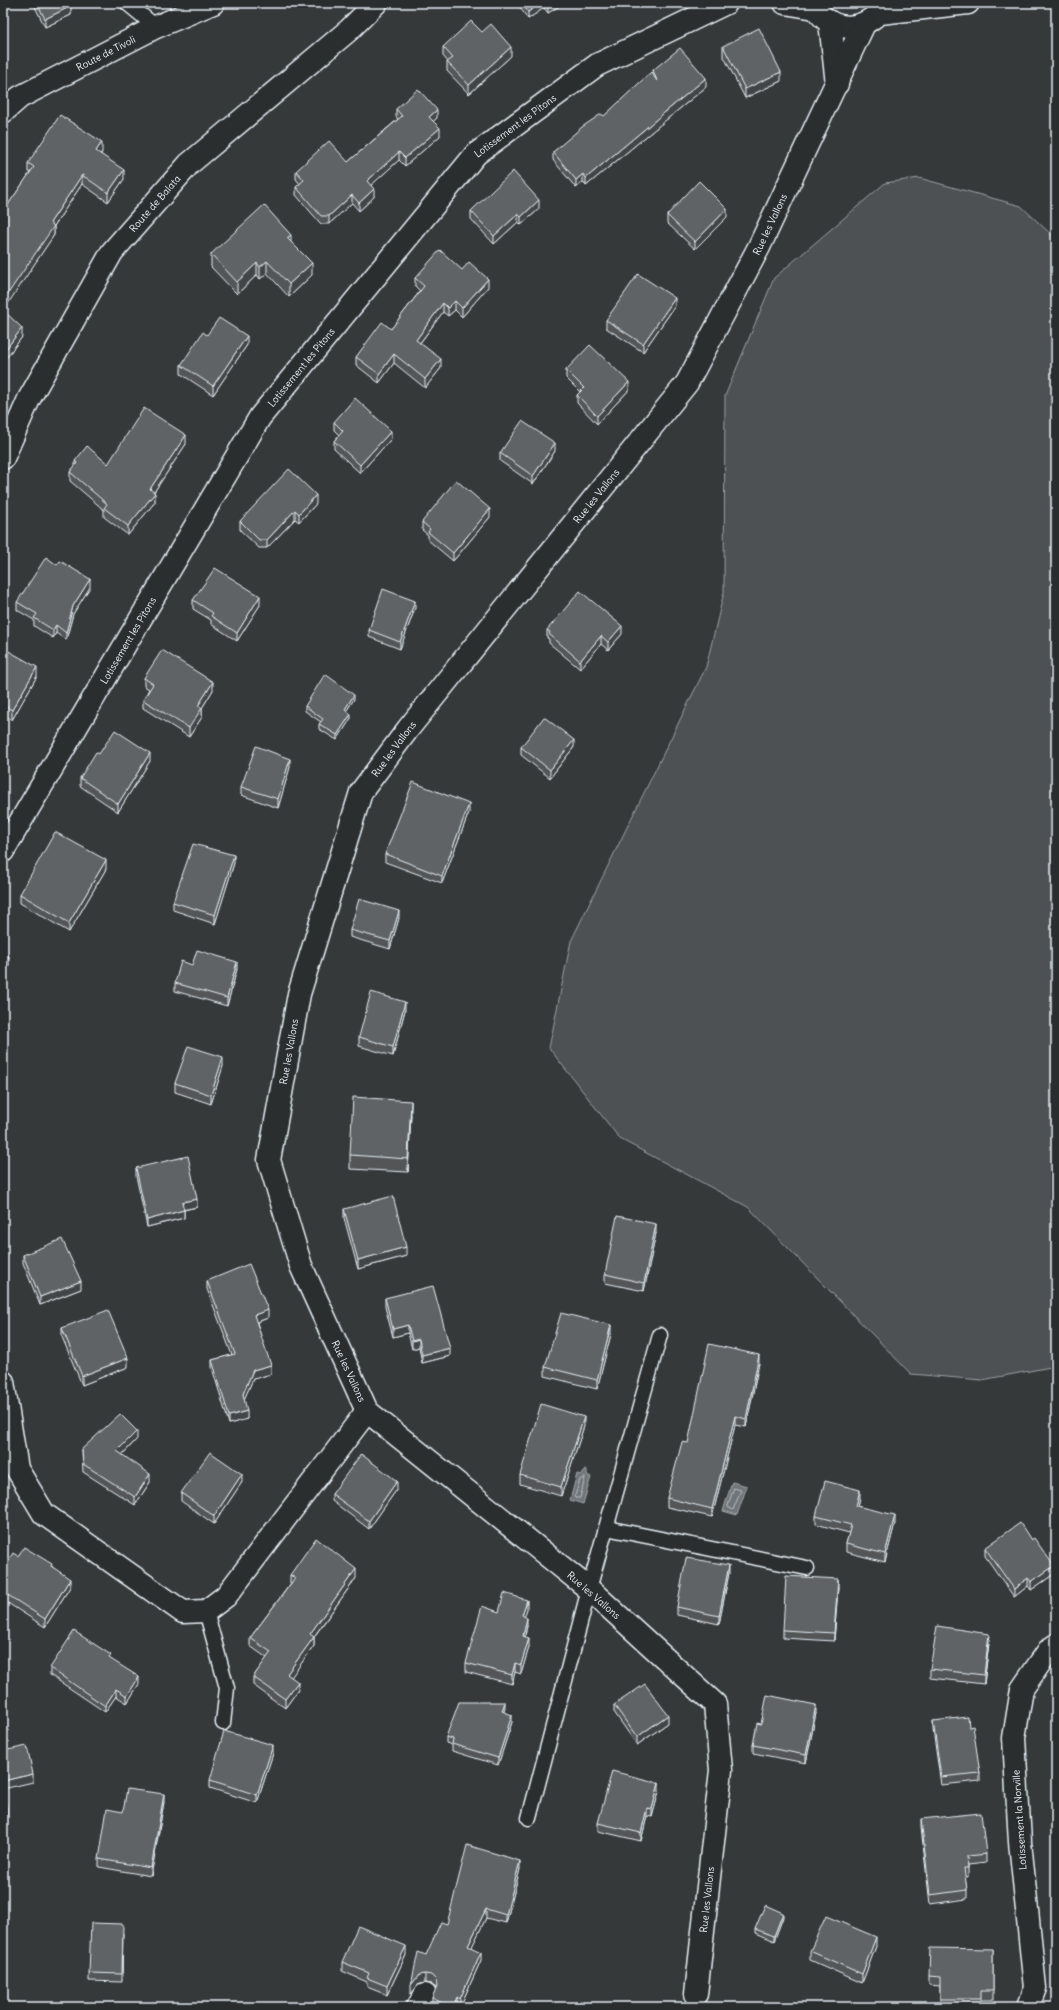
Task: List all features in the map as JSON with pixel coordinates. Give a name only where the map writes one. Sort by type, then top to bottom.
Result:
[{"type":"street","name":"Route de Tivoli","points":[[3,112],[20,97],[156,27],[213,3]]},
{"type":"street","name":"Route de Balata","points":[[3,458],[30,399],[112,252],[189,164],[349,30],[376,3]]},
{"type":"street","name":"Lotissement les Pitons","points":[[3,851],[260,417],[476,154],[596,65],[726,3]]},
{"type":"street","points":[[785,3],[819,11],[841,26],[853,27],[877,13],[968,3]]},
{"type":"street","points":[[819,11],[837,84]]},
{"type":"street","name":"Rue les Vallons","points":[[696,1994],[721,1770],[715,1704],[589,1589],[367,1411],[301,1266],[269,1160],[298,994],[361,792],[408,729],[687,383],[759,247],[837,84],[877,13]]},
{"type":"street","points":[[3,1382],[17,1470],[44,1514],[183,1612],[206,1611],[226,1596],[367,1411]]},
{"type":"street","name":"Lotissement la Norville","points":[[1028,2007],[1035,1988],[1020,1842],[1014,1738],[1022,1689],[1049,1650],[1056,1645]]},
{"type":"lane","points":[[127,3],[156,27]]},
{"type":"lane","points":[[529,1818],[589,1589],[660,1335]]},
{"type":"lane","points":[[606,1528],[807,1568]]},
{"type":"lane","points":[[206,1611],[227,1688],[223,1723]]},
{"type":"shaded area","points":[[919,178],[1021,206],[1056,239],[1056,1366],[982,1380],[911,1374],[748,1207],[620,1139],[549,1048],[571,941],[706,667],[724,592],[725,396],[774,278],[885,183]]},
{"type":"water","points":[[585,1470],[587,1470],[587,1475],[591,1477],[583,1504],[570,1500],[577,1474],[582,1475]]},
{"type":"water","points":[[732,1482],[747,1486],[737,1515],[723,1511]]},
{"type":"building","points":[[37,3],[70,3],[71,6],[45,19]]},
{"type":"building","points":[[522,3],[541,3],[528,12]]},
{"type":"building","points":[[546,3],[553,3],[548,6]]},
{"type":"building","points":[[471,21],[482,32],[491,24],[511,47],[469,85],[447,62],[453,58],[443,47]]},
{"type":"building","points":[[759,28],[781,72],[745,89],[723,46]]},
{"type":"building","points":[[680,48],[706,78],[586,178],[583,174],[576,180],[553,152],[582,127],[601,114],[604,116],[651,72],[657,81],[653,70]]},
{"type":"building","points":[[418,89],[437,110],[429,117],[440,128],[405,158],[399,152],[367,181],[374,189],[359,203],[352,195],[329,216],[321,216],[296,187],[304,180],[296,171],[329,141],[348,162],[402,116],[396,109]]},
{"type":"building","points":[[60,115],[102,142],[96,151],[124,170],[108,193],[82,175],[50,223],[54,226],[3,301],[3,212],[34,167],[28,163]]},
{"type":"building","points":[[513,171],[539,200],[521,217],[518,214],[494,236],[471,211]]},
{"type":"building","points":[[699,181],[727,209],[695,242],[667,215]]},
{"type":"building","points":[[264,205],[291,235],[287,238],[312,263],[289,284],[267,261],[260,267],[257,263],[237,282],[211,254]]},
{"type":"building","points":[[440,250],[462,270],[469,262],[488,279],[462,308],[455,301],[448,308],[443,303],[416,340],[441,359],[425,379],[394,354],[379,374],[356,357],[382,322],[391,329],[424,286],[415,278]]},
{"type":"building","points":[[638,274],[675,298],[643,344],[606,320]]},
{"type":"building","points":[[3,310],[22,328],[3,353]]},
{"type":"building","points":[[219,318],[247,336],[213,386],[181,365],[203,332],[207,335]]},
{"type":"building","points":[[590,345],[629,382],[597,416],[577,395],[584,388],[566,370]]},
{"type":"building","points":[[355,398],[391,431],[360,465],[334,441],[343,431],[334,422]]},
{"type":"building","points":[[144,408],[186,435],[150,489],[155,493],[128,526],[104,508],[107,504],[70,472],[77,463],[75,461],[87,446],[108,464]]},
{"type":"building","points":[[522,421],[555,443],[533,476],[500,453]]},
{"type":"building","points":[[289,469],[316,495],[299,514],[295,510],[267,540],[259,540],[240,521]]},
{"type":"building","points":[[456,480],[490,509],[453,553],[428,532],[430,529],[422,522]]},
{"type":"building","points":[[46,557],[57,565],[60,561],[90,579],[73,606],[66,633],[56,625],[53,630],[34,618],[37,614],[17,602]]},
{"type":"building","points":[[215,568],[260,596],[237,633],[211,616],[213,613],[193,600]]},
{"type":"building","points":[[383,589],[415,601],[400,642],[369,630]]},
{"type":"building","points":[[580,591],[622,626],[608,642],[601,636],[580,661],[549,634],[550,632],[547,630]]},
{"type":"building","points":[[5,649],[37,667],[12,710],[3,705],[3,652]]},
{"type":"building","points":[[162,650],[213,682],[198,706],[202,708],[189,728],[143,700],[153,684],[144,678]]},
{"type":"building","points":[[325,674],[354,695],[345,709],[351,714],[337,735],[319,724],[323,719],[305,706]]},
{"type":"building","points":[[544,717],[574,740],[550,770],[521,747]]},
{"type":"building","points":[[115,730],[150,753],[118,804],[80,778],[96,752],[99,754]]},
{"type":"building","points":[[256,746],[290,759],[278,799],[241,787]]},
{"type":"building","points":[[413,782],[469,804],[442,876],[385,854]]},
{"type":"building","points":[[55,832],[106,860],[69,923],[20,894]]},
{"type":"building","points":[[193,844],[234,855],[215,915],[173,902]]},
{"type":"building","points":[[359,899],[399,911],[390,941],[350,930]]},
{"type":"building","points":[[197,950],[237,962],[227,998],[175,983],[181,961],[192,965]]},
{"type":"building","points":[[3,953],[9,956],[3,969]]},
{"type":"building","points":[[3,979],[6,980],[3,987]]},
{"type":"building","points":[[371,992],[405,1002],[393,1047],[359,1037]]},
{"type":"building","points":[[188,1046],[223,1057],[211,1095],[175,1083]]},
{"type":"building","points":[[353,1097],[411,1101],[408,1159],[350,1155]]},
{"type":"building","points":[[188,1156],[197,1199],[182,1202],[184,1210],[147,1220],[136,1168]]},
{"type":"building","points":[[393,1196],[406,1247],[358,1260],[344,1209]]},
{"type":"building","points":[[617,1216],[656,1224],[644,1283],[605,1274]]},
{"type":"building","points":[[62,1239],[81,1281],[40,1297],[23,1255]]},
{"type":"building","points":[[249,1264],[268,1310],[254,1315],[271,1365],[253,1370],[243,1394],[247,1411],[229,1416],[212,1360],[235,1354],[207,1281]]},
{"type":"building","points":[[433,1286],[450,1348],[422,1355],[419,1339],[412,1341],[408,1325],[393,1329],[385,1298]]},
{"type":"building","points":[[108,1310],[128,1358],[82,1376],[62,1328]]},
{"type":"building","points":[[561,1313],[611,1325],[597,1380],[545,1367]]},
{"type":"building","points":[[709,1344],[759,1355],[746,1419],[735,1416],[712,1509],[667,1498],[682,1442],[688,1443]]},
{"type":"building","points":[[541,1404],[584,1417],[561,1487],[520,1475]]},
{"type":"building","points":[[120,1414],[137,1431],[117,1451],[150,1474],[135,1497],[83,1464],[82,1449]]},
{"type":"building","points":[[210,1452],[242,1474],[214,1516],[181,1493]]},
{"type":"building","points":[[361,1454],[397,1481],[369,1521],[332,1494]]},
{"type":"building","points":[[825,1481],[860,1490],[856,1506],[895,1515],[885,1554],[846,1544],[851,1525],[816,1516]]},
{"type":"building","points":[[1020,1523],[1031,1540],[1034,1538],[1054,1566],[1031,1582],[1028,1578],[1014,1589],[985,1548]]},
{"type":"building","points":[[316,1538],[356,1569],[310,1634],[314,1637],[287,1674],[298,1682],[285,1699],[253,1677],[271,1652],[250,1638],[295,1578],[290,1575]]},
{"type":"building","points":[[24,1547],[52,1564],[51,1566],[70,1579],[45,1619],[3,1592],[3,1568],[13,1553],[18,1556]]},
{"type":"building","points":[[686,1558],[729,1565],[719,1616],[677,1607]]},
{"type":"building","points":[[786,1576],[838,1579],[834,1633],[783,1630]]},
{"type":"building","points":[[504,1593],[527,1600],[522,1615],[527,1618],[523,1636],[529,1638],[521,1665],[515,1663],[512,1675],[466,1663],[482,1606],[499,1612]]},
{"type":"building","points":[[937,1626],[989,1634],[984,1675],[930,1669]]},
{"type":"building","points":[[74,1631],[111,1655],[109,1658],[139,1677],[127,1696],[116,1689],[105,1706],[50,1668]]},
{"type":"building","points":[[645,1684],[668,1715],[637,1737],[614,1705]]},
{"type":"building","points":[[767,1695],[816,1705],[806,1755],[753,1745],[757,1723],[761,1724]]},
{"type":"building","points":[[459,1702],[505,1702],[502,1711],[512,1715],[498,1758],[452,1744],[453,1739],[446,1737]]},
{"type":"building","points":[[968,1717],[969,1727],[973,1726],[980,1773],[941,1777],[933,1721]]},
{"type":"building","points":[[224,1731],[273,1745],[257,1795],[210,1780]]},
{"type":"building","points":[[27,1746],[33,1774],[3,1781],[3,1751]]},
{"type":"building","points":[[1056,1759],[1056,1771],[1054,1771]]},
{"type":"building","points":[[612,1771],[659,1783],[652,1809],[647,1808],[641,1833],[598,1823]]},
{"type":"building","points":[[3,1787],[7,1808],[3,1809]]},
{"type":"building","points":[[127,1789],[164,1794],[151,1868],[99,1859],[107,1809],[123,1812]]},
{"type":"building","points":[[981,1813],[986,1854],[967,1856],[968,1868],[964,1868],[967,1890],[930,1895],[921,1819]]},
{"type":"building","points":[[467,1845],[520,1861],[506,1915],[486,1909],[468,1946],[481,1952],[460,1999],[457,1997],[453,2007],[451,2007],[432,1998],[437,1986],[436,1980],[431,1975],[419,1975],[411,1985],[418,1952],[426,1955],[441,1922],[447,1924]]},
{"type":"building","points":[[765,1905],[783,1913],[774,1936],[755,1929]]},
{"type":"building","points":[[826,1916],[876,1937],[862,1974],[810,1951]]},
{"type":"building","points":[[91,1923],[123,1924],[122,1974],[89,1973]]},
{"type":"building","points":[[358,1926],[406,1946],[387,1986],[367,1978],[369,1973],[342,1962]]},
{"type":"building","points":[[930,1948],[993,1949],[993,1991],[980,1991],[980,1999],[940,1999],[940,1977],[929,1976]]}]
